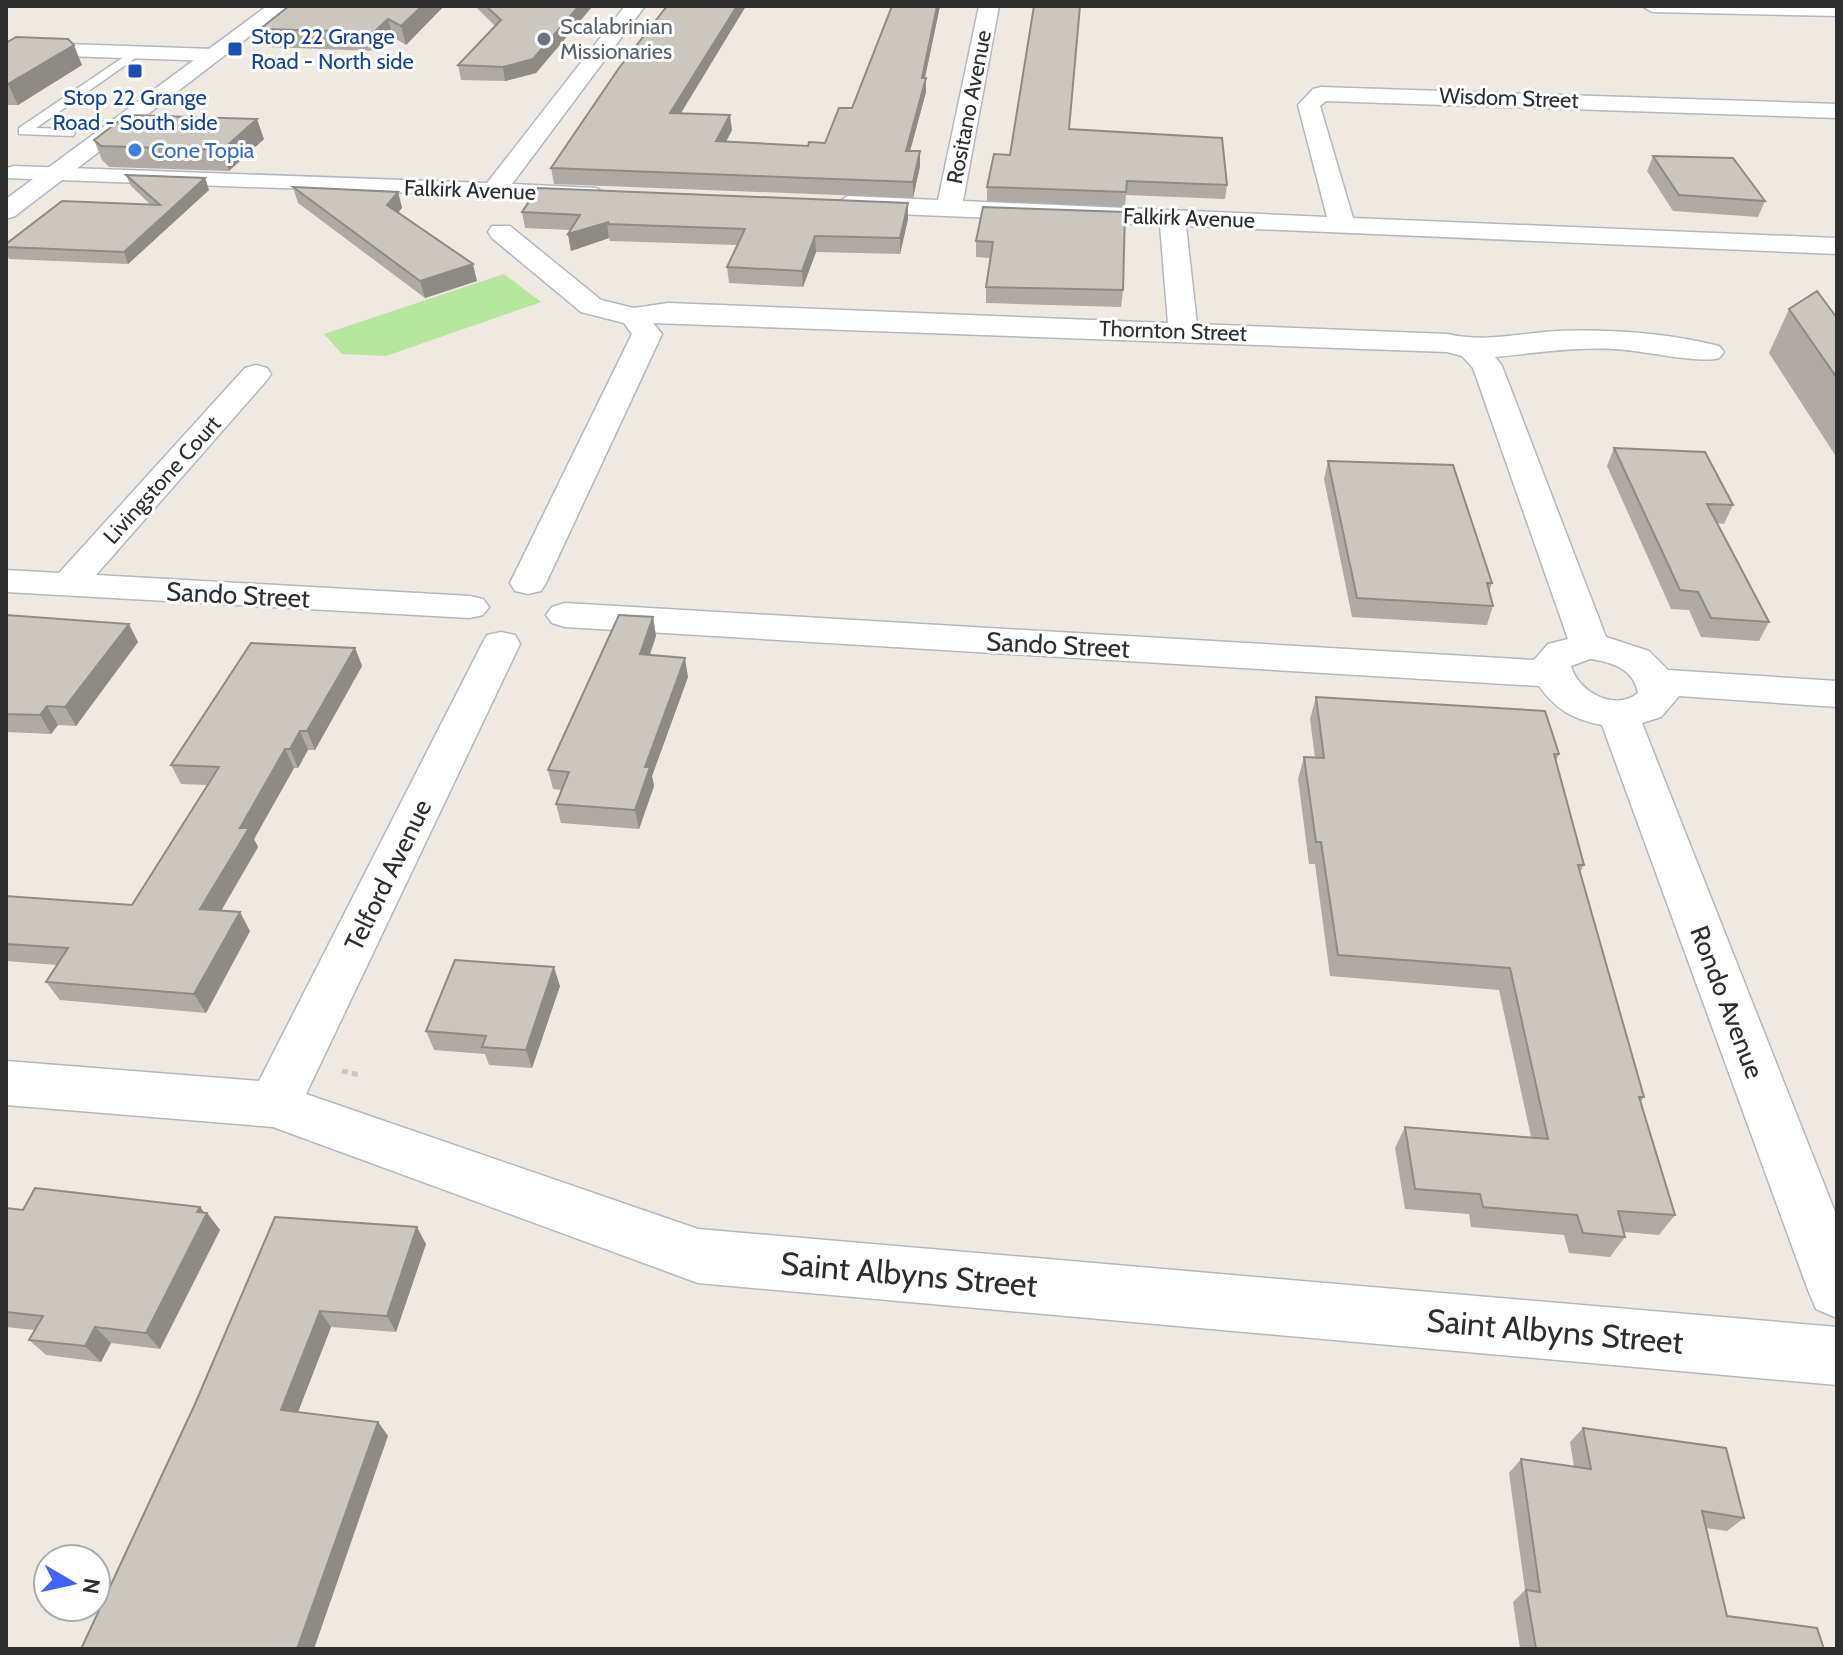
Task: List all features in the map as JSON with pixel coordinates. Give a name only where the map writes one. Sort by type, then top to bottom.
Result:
[{"type":"street","points":[[6,211],[279,6]]},
{"type":"street","points":[[494,191],[635,6]]},
{"type":"street","name":"Rositano Avenue","points":[[949,208],[989,6]]},
{"type":"street","points":[[1652,6],[1832,11]]},
{"type":"street","points":[[153,72],[210,30]]},
{"type":"street","points":[[16,48],[214,55]]},
{"type":"street","name":"Wisdom Street","points":[[1342,224],[1309,105],[1321,94],[1837,111]]},
{"type":"street","points":[[10,176],[92,116]]},
{"type":"street","name":"Falkirk Avenue","points":[[10,176],[55,175],[619,196]]},
{"type":"street","name":"Falkirk Avenue","points":[[823,203],[1837,246]]},
{"type":"street","points":[[1172,217],[1183,331]]},
{"type":"street","points":[[501,232],[591,306],[634,317],[647,334],[528,583]]},
{"type":"street","name":"Thornton Street","points":[[634,317],[668,312],[1183,331],[1447,343],[1474,351],[1555,340],[1673,344],[1709,352]]},
{"type":"street","points":[[1474,351],[1487,366],[1590,647]]},
{"type":"street","name":"Livingstone Court","points":[[68,585],[256,374]]},
{"type":"street","name":"Sando Street","points":[[6,581],[470,607]]},
{"type":"street","points":[[528,583],[554,589],[563,596],[567,605],[558,625],[533,639],[501,644],[475,635],[468,627],[466,618],[470,607],[500,587],[528,583]]},
{"type":"street","name":"Sando Street","points":[[565,615],[1551,674]]},
{"type":"street","name":"Telford Avenue","points":[[274,1105],[501,644]]},
{"type":"street","points":[[1590,647],[1620,652],[1638,661],[1658,682],[1659,697],[1652,707],[1618,714],[1571,699],[1560,690],[1551,674],[1551,664],[1562,653],[1590,647]]},
{"type":"street","points":[[1658,682],[1837,694]]},
{"type":"street","name":"Rondo Avenue","points":[[1618,714],[1837,1290]]},
{"type":"street","name":"Saint Albyns Street","points":[[6,1083],[274,1105],[698,1256],[1837,1356]]},
{"type":"lane","points":[[6,61],[16,48]]},
{"type":"lane","points":[[23,131],[138,52]]},
{"type":"lane","points":[[6,130],[69,133]]},
{"type":"green space","points":[[504,274],[541,302],[386,356],[342,354],[324,334]]},
{"type":"building","points":[[289,6],[422,6],[401,26],[388,19],[374,32],[260,29]]},
{"type":"building","points":[[486,6],[579,6],[533,59],[503,67],[458,65],[501,20]]},
{"type":"building","points":[[667,6],[737,6],[670,113],[730,115],[716,141],[808,146],[809,142],[825,143],[839,108],[852,108],[892,6],[937,6],[922,78],[926,78],[906,151],[920,151],[913,182],[551,168],[619,68]]},
{"type":"building","points":[[1034,6],[1080,6],[1069,129],[1222,138],[1227,185],[1127,181],[1126,192],[987,187],[994,154],[1010,155]]},
{"type":"building","points":[[16,37],[68,39],[74,45],[6,84],[6,43]]},
{"type":"building","points":[[127,115],[257,119],[222,150],[101,146],[94,140]]},
{"type":"building","points":[[1653,156],[1733,158],[1765,201],[1679,195]]},
{"type":"building","points":[[126,175],[205,178],[124,252],[6,247],[62,201],[160,205]]},
{"type":"building","points":[[293,187],[398,192],[387,205],[473,264],[420,281]]},
{"type":"building","points":[[538,188],[908,203],[900,238],[815,236],[802,271],[727,267],[745,229],[607,224],[609,222],[568,234],[580,215],[522,212]]},
{"type":"building","points":[[983,207],[1125,212],[1123,290],[986,287],[993,242],[976,241]]},
{"type":"building","points":[[1817,291],[1837,318],[1837,378],[1789,309]]},
{"type":"building","points":[[1614,448],[1705,452],[1733,505],[1707,504],[1769,622],[1711,618],[1698,592],[1680,590]]},
{"type":"building","points":[[1328,461],[1453,465],[1492,583],[1487,583],[1493,606],[1357,598]]},
{"type":"building","points":[[6,615],[129,624],[65,707],[47,706],[40,715],[6,714]]},
{"type":"building","points":[[619,615],[653,617],[640,654],[685,658],[645,767],[650,767],[635,810],[556,804],[569,772],[548,770]]},
{"type":"building","points":[[251,643],[355,648],[307,731],[300,731],[290,749],[285,749],[240,828],[249,828],[200,909],[240,912],[194,994],[46,982],[68,948],[6,944],[6,896],[132,905],[219,767],[171,765]]},
{"type":"building","points":[[1316,697],[1545,711],[1559,754],[1554,754],[1584,865],[1578,865],[1644,1097],[1639,1097],[1675,1215],[1618,1211],[1625,1237],[1583,1233],[1577,1215],[1483,1207],[1480,1194],[1415,1189],[1405,1127],[1548,1139],[1510,968],[1338,955],[1321,842],[1316,842],[1304,757],[1324,758]]},
{"type":"building","points":[[455,960],[554,967],[526,1050],[482,1047],[486,1036],[426,1031]]},
{"type":"building","points":[[35,1188],[200,1207],[197,1212],[207,1213],[146,1333],[95,1327],[85,1346],[29,1340],[43,1316],[6,1312],[6,1208],[23,1210]]},
{"type":"building","points":[[275,1217],[417,1227],[387,1316],[320,1311],[281,1410],[378,1422],[297,1649],[81,1649],[93,1623],[112,1623],[112,1582],[195,1404]]},
{"type":"building","points":[[1583,1428],[1726,1448],[1744,1518],[1702,1511],[1727,1616],[1817,1628],[1824,1649],[1536,1649],[1526,1590],[1540,1592],[1521,1459],[1591,1469]]},
{"type":"place","name":"Scalabrinian Missionaries","points":[[544,39]]},
{"type":"place","name":"Stop 22 Grange Road - North side","points":[[235,49]]},
{"type":"place","name":"Stop 22 Grange Road - South side","points":[[135,71]]},
{"type":"place","name":"Cone Topia","points":[[135,150]]}]
